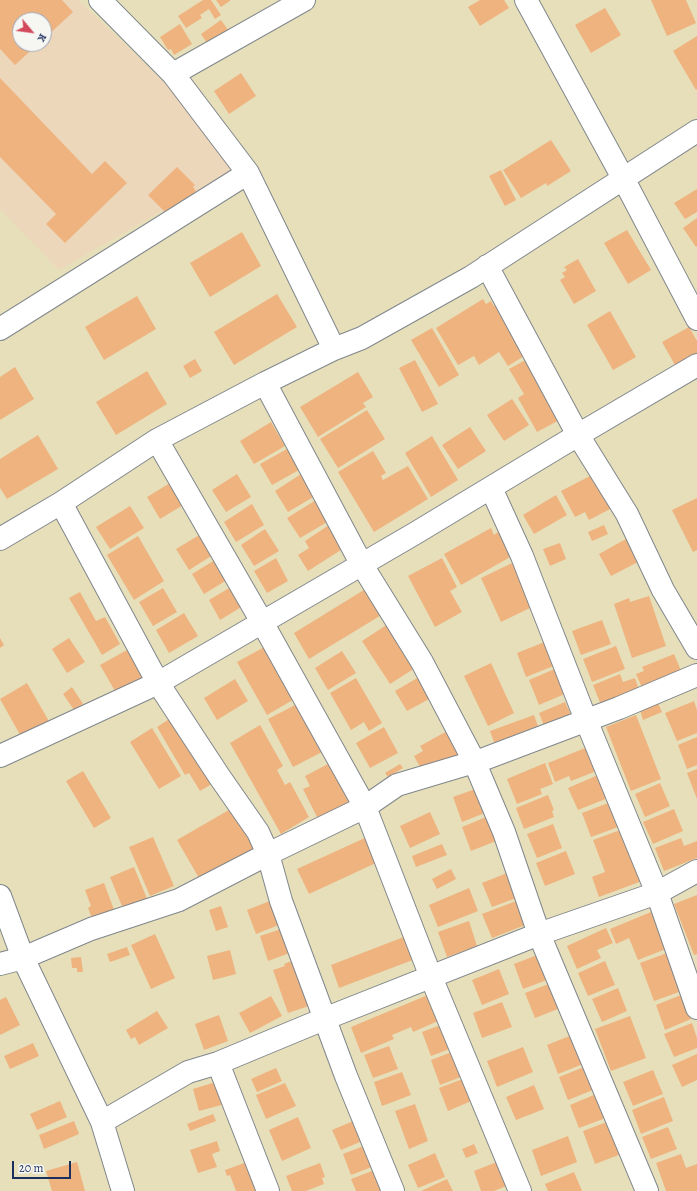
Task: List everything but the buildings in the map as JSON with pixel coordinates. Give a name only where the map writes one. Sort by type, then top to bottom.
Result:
[{"type":"street","points":[[100,0],[172,74],[248,173],[334,349]]},
{"type":"street","points":[[172,74],[304,0]]},
{"type":"street","points":[[526,0],[623,178],[697,319]]},
{"type":"street","points":[[0,539],[61,503],[157,440],[265,383],[334,349],[362,338],[472,277],[697,131]]},
{"type":"street","points":[[0,329],[248,173]]},
{"type":"street","points":[[487,266],[578,435],[627,514],[663,590],[697,648]]},
{"type":"street","points":[[0,756],[158,683],[362,565],[697,365]]},
{"type":"street","points":[[265,383],[362,565],[422,662],[474,762],[504,832],[539,934],[647,1191]]},
{"type":"street","points":[[157,440],[262,622],[365,807],[431,977],[520,1191]]},
{"type":"street","points":[[491,488],[522,556],[586,720],[657,893],[697,1008]]},
{"type":"street","points":[[61,503],[158,683],[258,832],[268,854],[281,901],[324,1019],[393,1191]]},
{"type":"street","points":[[0,964],[23,958],[91,929],[179,900],[268,854],[365,807],[397,785],[474,762],[619,708],[697,675]]},
{"type":"street","points":[[102,1122],[188,1072],[218,1063],[324,1019],[539,934],[657,893],[697,871]]},
{"type":"street","points":[[0,896],[23,958],[102,1122],[123,1191]]},
{"type":"street","points":[[218,1063],[268,1191]]},
{"type":"shaded area","points":[[0,0],[78,0],[162,79],[235,169],[59,270],[0,209]]}]
